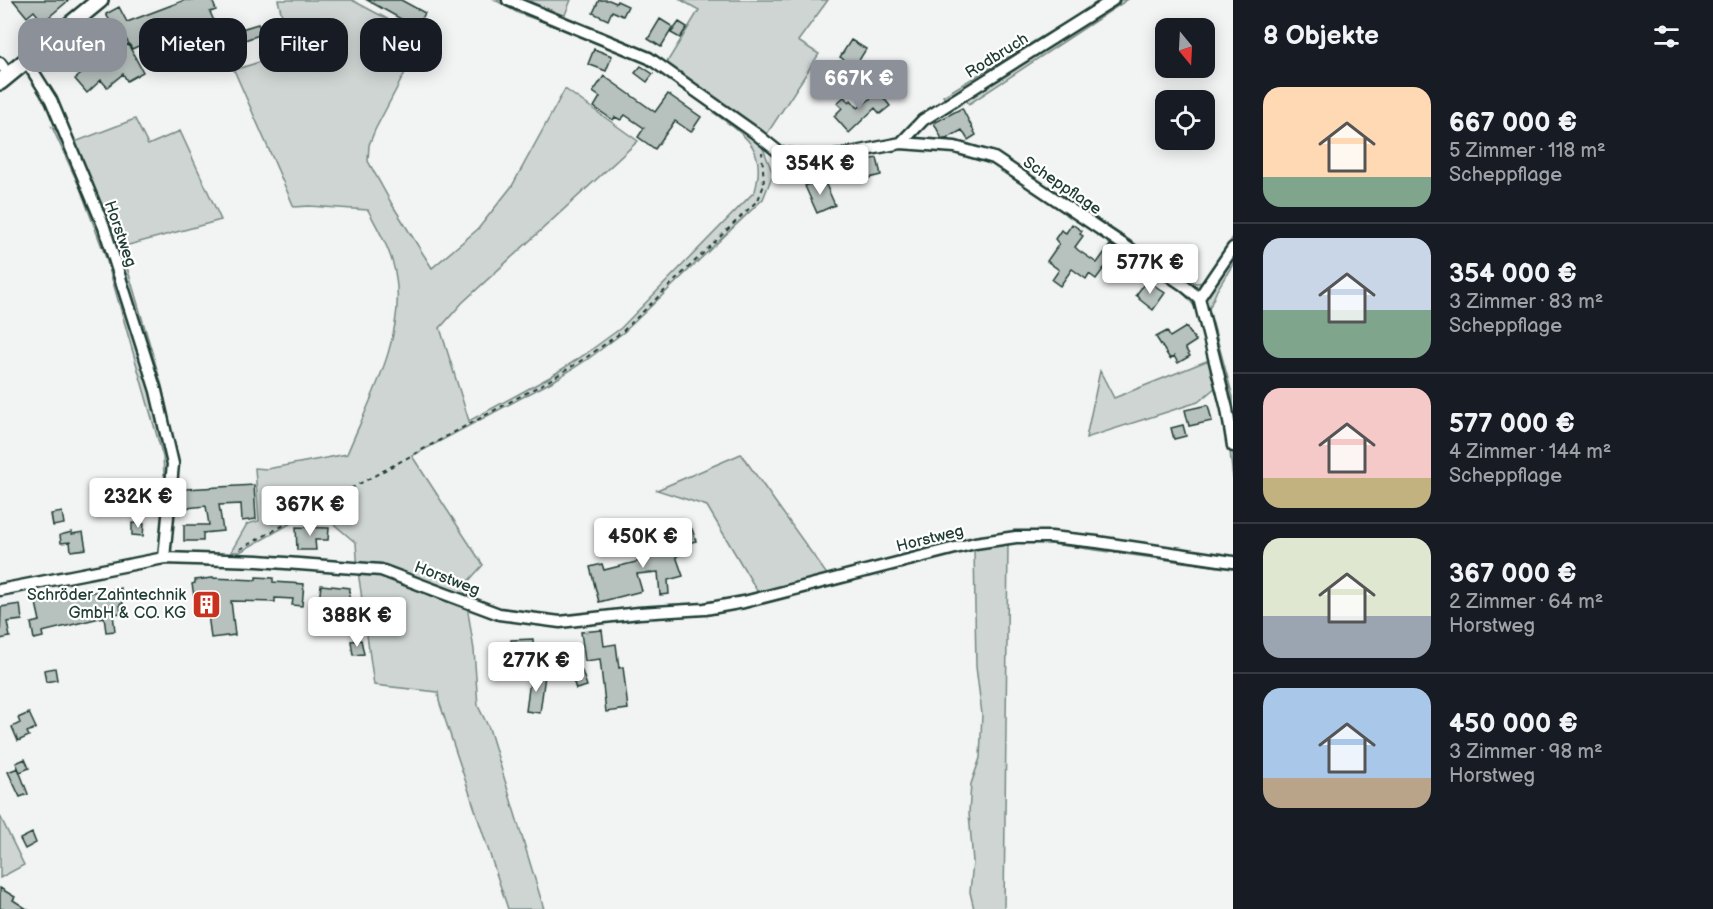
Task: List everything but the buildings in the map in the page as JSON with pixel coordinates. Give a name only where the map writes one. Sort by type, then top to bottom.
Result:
[{"type":"main road","points":[[79,18],[100,0]]},
{"type":"main road","points":[[0,82],[18,69]]},
{"type":"street","name":"Scheppflage","points":[[508,0],[649,58],[780,153],[825,158],[901,143],[955,147],[994,158],[1182,284],[1198,298]]},
{"type":"street","name":"Rodbruch","points":[[901,143],[923,120],[1113,0]]},
{"type":"street","name":"Horstweg","points":[[33,72],[51,100],[104,227],[156,391],[173,464],[164,558],[222,559],[381,570],[499,614],[560,622],[705,609],[975,543],[1016,537],[1086,540],[1233,562]]},
{"type":"street","points":[[913,130],[920,144]]},
{"type":"street","points":[[1233,248],[1198,298],[1227,409],[1233,446]]},
{"type":"street","points":[[0,590],[164,558]]},
{"type":"path","points":[[222,559],[550,380],[623,331],[758,200],[764,185],[764,168],[762,150],[755,133]]},
{"type":"shaded area","points":[[278,0],[352,0],[386,18],[360,18],[360,72],[405,72],[375,130],[369,145],[368,161],[432,268],[478,229],[512,186],[565,89],[638,141],[462,303],[440,328],[469,421],[550,377],[621,328],[755,191],[758,164],[751,144],[736,129],[714,113],[718,109],[661,72],[699,10],[681,0],[828,0],[798,41],[819,54],[761,143],[773,174],[763,199],[624,332],[588,359],[555,380],[412,456],[483,565],[464,586],[474,650],[478,706],[489,728],[544,909],[508,909],[439,701],[438,692],[374,685],[356,543],[316,509],[240,552],[231,552],[247,524],[259,521],[255,468],[267,469],[347,454],[375,391],[395,323],[396,278],[392,260],[368,210],[294,207],[235,72],[247,72],[247,66],[259,62],[259,72],[348,72],[348,18],[282,18]]},
{"type":"shaded area","points":[[495,0],[571,0],[564,17],[588,38],[518,13]]},
{"type":"shaded area","points":[[1103,0],[1127,0],[969,104],[961,93],[947,103],[943,96]]},
{"type":"shaded area","points":[[135,119],[148,145],[180,131],[221,220],[121,247],[162,386],[178,465],[177,475],[164,475],[163,457],[106,258],[80,188],[52,127],[75,142]]},
{"type":"shaded area","points":[[994,151],[1195,283],[1205,282],[1233,237],[1233,264],[1217,290],[1209,309],[1233,397],[1233,478],[1227,426],[1216,387],[1198,402],[1086,438],[1100,371],[1114,398],[1209,360],[1195,307],[1179,287],[987,162]]},
{"type":"shaded area","points":[[741,454],[828,576],[1018,533],[1233,557],[1233,569],[1037,542],[1008,543],[1004,909],[974,909],[970,892],[973,862],[969,813],[971,784],[980,758],[982,714],[976,667],[974,547],[738,608],[672,617],[677,608],[759,594],[707,506],[657,490]]},
{"type":"shaded area","points":[[0,816],[24,865],[0,878]]},
{"type":"place","name":"Schröder Zahntechnik GmbH & CO. KG","points":[[207,604]]}]
